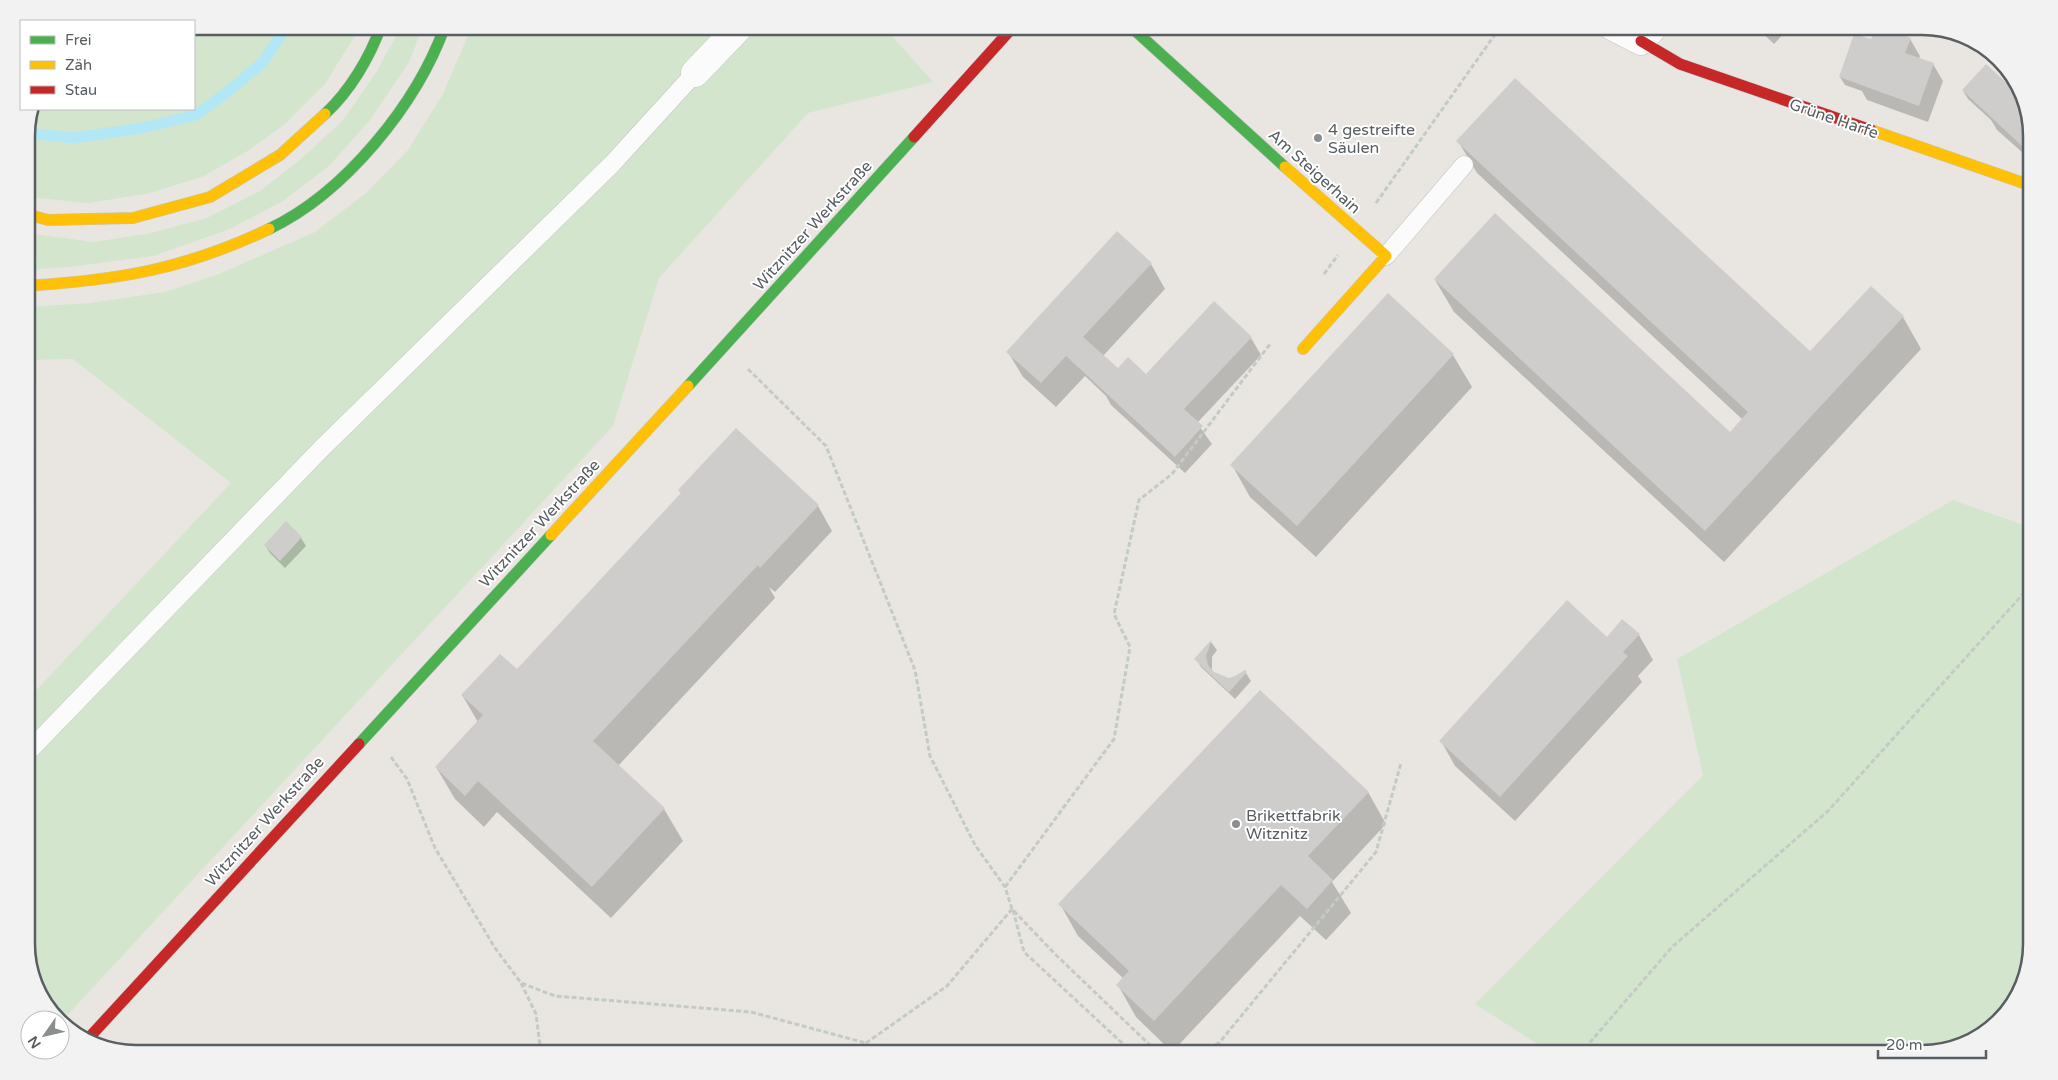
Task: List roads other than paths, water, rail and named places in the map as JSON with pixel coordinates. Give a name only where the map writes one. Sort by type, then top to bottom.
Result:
[{"type":"main road","points":[[35,216],[48,220],[134,218],[210,197],[280,155],[338,102],[374,46],[377,35]]},
{"type":"main road","points":[[35,286],[73,285],[132,277],[187,264],[245,242],[278,226],[312,204],[369,153],[419,87],[441,35]]},
{"type":"main road","name":"Witznitzer Werkstraße","points":[[91,1035],[371,728],[725,345],[1006,35]]},
{"type":"main road","name":"Am Steigerhain","points":[[1139,35],[1172,67],[1386,256]]},
{"type":"main road","name":"Grüne Harfe","points":[[1649,35],[1680,64],[2023,183]]},
{"type":"main road","points":[[1303,349],[1386,256]]},
{"type":"street","points":[[696,73],[732,35]]},
{"type":"lane","points":[[35,745],[321,449],[612,164],[696,73]]},
{"type":"lane","points":[[1386,256],[1464,165]]},
{"type":"waterway","points":[[35,134],[74,138],[142,128],[196,115],[263,62],[281,35]]},
{"type":"place","name":"4 gestreifte Säulen","points":[[1318,138]]},
{"type":"place","name":"Brikettfabrik Witznitz","points":[[1236,824]]}]
